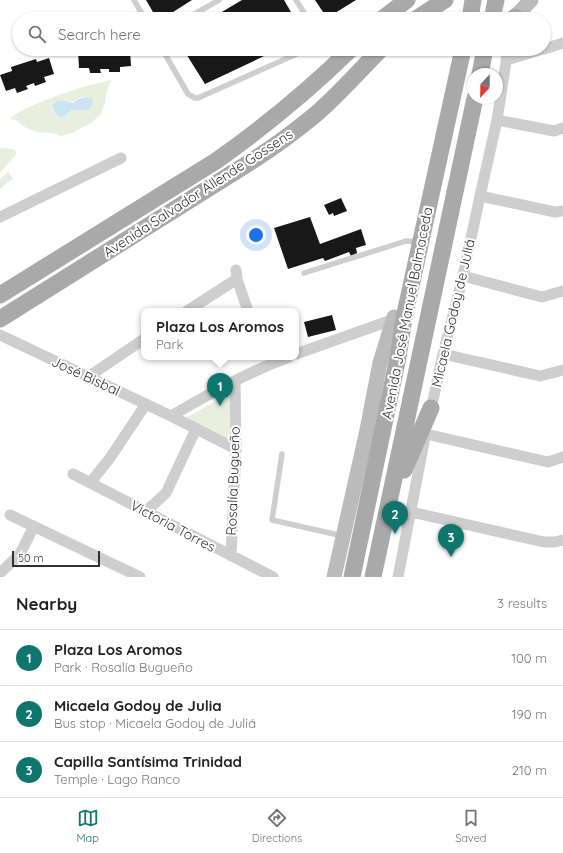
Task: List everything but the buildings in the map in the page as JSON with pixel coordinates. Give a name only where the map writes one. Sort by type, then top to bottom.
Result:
[{"type":"main road","points":[[384,12],[395,0]]},
{"type":"main road","points":[[391,12],[407,0]]},
{"type":"main road","points":[[427,12],[445,0]]},
{"type":"main road","points":[[471,12],[473,0]]},
{"type":"main road","points":[[493,12],[496,0]]},
{"type":"main road","name":"Avenida Salvador Allende Gossens","points":[[0,296],[239,144],[314,83],[343,56]]},
{"type":"main road","name":"Avenida Salvador Allende Gossens","points":[[0,320],[236,172],[271,148],[333,98],[374,56]]},
{"type":"main road","name":"Avenida José Manuel Balmaceda","points":[[352,577],[398,357],[399,317],[414,273],[461,56]]},
{"type":"main road","points":[[482,68],[484,56]]},
{"type":"main road","name":"Avenida José Manuel Balmaceda","points":[[373,577],[474,104]]},
{"type":"main road","points":[[399,317],[413,323],[416,332],[418,340],[415,362],[416,375]]},
{"type":"main road","points":[[392,488],[401,476],[431,408]]},
{"type":"street","points":[[520,12],[531,0]]},
{"type":"street","points":[[551,47],[563,43]]},
{"type":"street","name":"Micaela Godoy de Juliá","points":[[398,577],[431,408],[463,276],[497,120],[507,56]]},
{"type":"street","points":[[497,120],[554,131],[563,128]]},
{"type":"street","points":[[0,217],[121,158]]},
{"type":"street","points":[[480,196],[555,212],[563,211]]},
{"type":"street","points":[[192,308],[236,275],[247,308]]},
{"type":"street","points":[[463,276],[542,296],[563,291]]},
{"type":"street","points":[[299,353],[399,317]]},
{"type":"street","points":[[334,577],[380,363],[399,317]]},
{"type":"street","name":"José Bisbal","points":[[0,335],[171,416],[236,449]]},
{"type":"street","points":[[88,376],[141,341]]},
{"type":"street","points":[[443,354],[540,376],[563,370]]},
{"type":"street","points":[[171,416],[235,381],[265,361]]},
{"type":"street","name":"Rosalía Bugueño","points":[[231,556],[236,449],[235,381]]},
{"type":"street","points":[[90,483],[110,458],[146,404]]},
{"type":"street","points":[[145,512],[166,493],[196,429]]},
{"type":"street","points":[[426,434],[548,462],[563,457]]},
{"type":"street","name":"Victoria Torres","points":[[73,474],[273,577]]},
{"type":"street","points":[[411,512],[544,542],[563,540]]},
{"type":"street","points":[[10,515],[140,577]]},
{"type":"street","points":[[0,573],[20,554],[34,526]]},
{"type":"lane","points":[[134,0],[141,12]]},
{"type":"lane","points":[[198,12],[219,0]]},
{"type":"lane","points":[[296,0],[304,12]]},
{"type":"lane","points":[[166,56],[188,94],[198,98],[292,56]]},
{"type":"lane","points":[[304,273],[406,241],[421,242]]},
{"type":"lane","points":[[282,454],[272,520],[343,536]]},
{"type":"green space","points":[[111,80],[101,114],[91,123],[72,133],[61,136],[52,133],[37,132],[26,128],[16,120],[9,119],[22,110],[45,100]],"holes":[[[81,97],[88,97],[93,100],[93,104],[89,109],[82,111],[72,110],[63,117],[59,117],[53,112],[52,105],[57,101],[62,100],[72,102]]]},
{"type":"green space","points":[[0,148],[13,149],[17,153],[0,173]]},
{"type":"green space","points":[[8,172],[13,179],[0,189],[0,179]]},
{"type":"green space","points":[[231,393],[233,436],[228,440],[185,418]]},
{"type":"water","points":[[86,97],[93,100],[89,109],[83,111],[72,110],[63,117],[59,117],[54,112],[52,105],[59,100],[73,103],[78,99]]},
{"type":"place","name":"Plaza Los Aromos","points":[[220,406]]},
{"type":"place","name":"Micaela Godoy de Julia","points":[[395,534]]},
{"type":"place","name":"Capilla Santísima Trinidad","points":[[451,557]]}]
